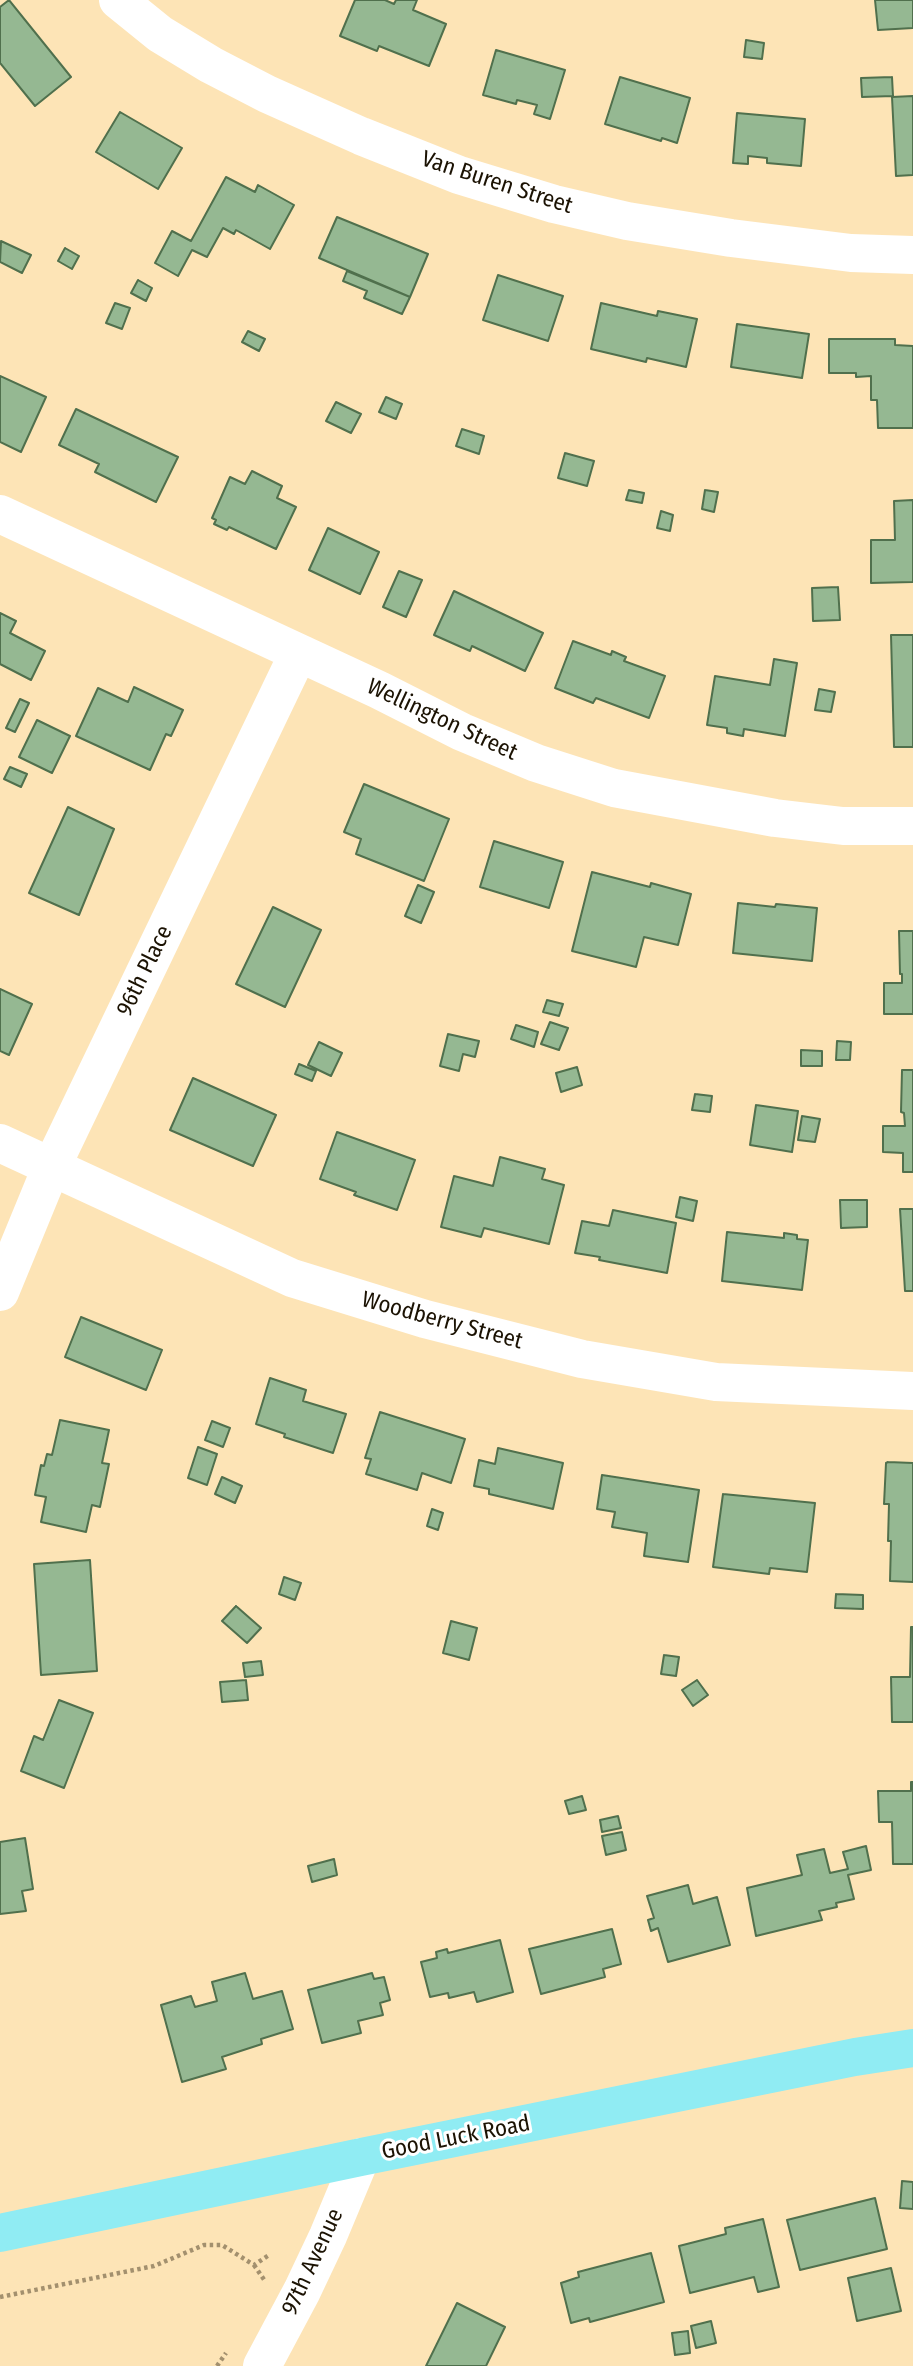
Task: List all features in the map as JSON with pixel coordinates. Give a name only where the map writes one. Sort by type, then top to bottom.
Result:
[{"type":"main road","name":"Good Luck Road","points":[[0,2232],[841,2060],[913,2048]]},
{"type":"street","name":"Van Buren Street","points":[[118,0],[160,34],[223,71],[361,136],[458,175],[554,204],[627,221],[731,238],[838,251],[913,255]]},
{"type":"street","name":"Wellington Street","points":[[0,514],[379,690],[462,733],[536,763],[614,788],[775,818],[843,826],[913,826]]},
{"type":"street","name":"96th Place","points":[[0,1292],[51,1168],[298,654]]},
{"type":"street","name":"Woodberry Street","points":[[0,1143],[292,1278],[425,1319],[582,1359],[716,1382],[913,1391]]},
{"type":"street","name":"97th Avenue","points":[[262,2366],[313,2269],[361,2157]]},
{"type":"path","points":[[0,2297],[154,2266],[204,2245],[222,2245],[254,2265],[269,2255]]},
{"type":"building","points":[[9,0],[71,77],[35,106],[0,63],[0,7]]},
{"type":"building","points":[[355,0],[385,0],[394,4],[396,0],[417,0],[413,10],[446,24],[429,66],[379,46],[377,51],[340,36]]},
{"type":"building","points":[[875,0],[913,0],[913,28],[878,30]]},
{"type":"building","points":[[746,40],[764,43],[762,59],[744,57]]},
{"type":"building","points":[[496,50],[565,70],[550,119],[534,114],[537,105],[517,100],[516,104],[483,95]]},
{"type":"building","points":[[620,77],[690,98],[677,143],[662,138],[661,141],[605,124]]},
{"type":"building","points":[[892,77],[893,96],[862,97],[861,78]]},
{"type":"building","points":[[913,96],[913,175],[896,176],[892,97]]},
{"type":"building","points":[[120,112],[182,148],[158,189],[96,152]]},
{"type":"building","points":[[737,113],[805,119],[801,166],[767,163],[767,158],[748,156],[748,164],[733,163]]},
{"type":"building","points":[[226,177],[255,192],[258,185],[294,205],[270,249],[236,230],[234,234],[223,228],[207,257],[192,250],[178,276],[155,263],[172,231],[191,241]]},
{"type":"building","points":[[337,217],[428,254],[410,297],[319,258]]},
{"type":"building","points":[[1,241],[31,255],[22,273],[0,262]]},
{"type":"building","points":[[65,248],[79,256],[72,269],[58,261]]},
{"type":"building","points":[[347,271],[410,297],[402,314],[364,298],[367,291],[343,281]]},
{"type":"building","points":[[498,275],[563,296],[548,341],[483,320]]},
{"type":"building","points":[[138,280],[152,288],[146,301],[131,293]]},
{"type":"building","points":[[115,303],[130,308],[122,329],[106,323]]},
{"type":"building","points":[[601,303],[657,316],[658,311],[697,319],[686,367],[647,358],[646,362],[591,349]]},
{"type":"building","points":[[737,324],[809,334],[802,378],[731,367]]},
{"type":"building","points":[[248,331],[265,339],[259,351],[242,342]]},
{"type":"building","points":[[829,339],[895,339],[895,345],[913,346],[913,428],[878,428],[877,400],[871,400],[871,376],[829,373]]},
{"type":"building","points":[[0,376],[46,397],[21,452],[0,442]]},
{"type":"building","points":[[386,397],[402,404],[396,419],[379,412]]},
{"type":"building","points":[[336,402],[361,414],[351,433],[326,421]]},
{"type":"building","points":[[76,409],[178,457],[156,502],[95,472],[99,464],[59,445]]},
{"type":"building","points":[[462,429],[484,436],[479,454],[456,446]]},
{"type":"building","points":[[565,453],[594,461],[587,486],[558,478]]},
{"type":"building","points":[[252,471],[282,486],[277,498],[296,507],[276,549],[229,527],[227,530],[214,524],[216,520],[212,518],[230,477],[245,484]]},
{"type":"building","points":[[629,490],[644,493],[642,503],[626,500]]},
{"type":"building","points":[[705,490],[718,492],[714,512],[702,509]]},
{"type":"building","points":[[913,500],[913,582],[871,583],[871,540],[895,540],[894,501]]},
{"type":"building","points":[[661,511],[673,515],[670,531],[657,528]]},
{"type":"building","points":[[328,528],[379,552],[360,594],[309,570]]},
{"type":"building","points":[[399,571],[422,580],[406,617],[383,607]]},
{"type":"building","points":[[838,587],[840,620],[813,621],[812,588]]},
{"type":"building","points":[[454,591],[543,633],[525,671],[472,646],[470,651],[434,635]]},
{"type":"building","points":[[0,613],[16,621],[10,633],[45,651],[31,680],[0,664]]},
{"type":"building","points":[[891,635],[913,635],[913,747],[894,747]]},
{"type":"building","points":[[573,641],[611,655],[612,651],[626,657],[624,661],[665,676],[649,718],[596,698],[593,703],[555,688]]},
{"type":"building","points":[[774,659],[797,663],[785,736],[744,729],[743,736],[727,733],[727,728],[707,725],[715,676],[770,685]]},
{"type":"building","points":[[134,687],[183,710],[171,736],[166,734],[150,770],[76,736],[98,688],[128,702]]},
{"type":"building","points":[[819,689],[835,692],[831,712],[815,710]]},
{"type":"building","points":[[20,699],[29,703],[15,732],[6,728]]},
{"type":"building","points":[[37,720],[70,736],[52,773],[19,757]]},
{"type":"building","points":[[10,767],[27,774],[21,787],[4,779]]},
{"type":"building","points":[[364,784],[449,819],[424,881],[356,854],[361,839],[344,832]]},
{"type":"building","points":[[68,807],[114,829],[79,915],[29,893]]},
{"type":"building","points":[[494,841],[563,862],[549,908],[480,887]]},
{"type":"building","points":[[592,872],[691,894],[678,945],[644,937],[636,967],[572,951]]},
{"type":"building","points":[[418,885],[434,892],[421,923],[405,916]]},
{"type":"building","points":[[738,903],[817,908],[812,961],[733,953]]},
{"type":"building","points":[[273,907],[321,930],[285,1007],[236,984]]},
{"type":"building","points":[[899,931],[913,931],[913,1014],[884,1014],[884,983],[902,983]]},
{"type":"building","points":[[0,989],[32,1004],[9,1055],[0,1051]]},
{"type":"building","points":[[547,1000],[563,1004],[559,1016],[543,1012]]},
{"type":"building","points":[[550,1022],[568,1028],[559,1050],[541,1044]]},
{"type":"building","points":[[516,1025],[538,1032],[534,1047],[511,1039]]},
{"type":"building","points":[[448,1034],[479,1041],[475,1057],[463,1054],[459,1071],[440,1066]]},
{"type":"building","points":[[837,1041],[851,1042],[850,1060],[836,1060]]},
{"type":"building","points":[[319,1042],[342,1053],[331,1076],[308,1065]]},
{"type":"building","points":[[801,1050],[822,1051],[822,1066],[801,1066]]},
{"type":"building","points":[[299,1064],[316,1071],[312,1081],[295,1074]]},
{"type":"building","points":[[577,1067],[582,1085],[561,1092],[556,1073]]},
{"type":"building","points":[[902,1070],[913,1070],[913,1172],[903,1172],[903,1153],[883,1152],[883,1126],[905,1126],[904,1113],[901,1112]]},
{"type":"building","points":[[193,1078],[276,1115],[253,1166],[170,1130]]},
{"type":"building","points":[[695,1094],[712,1096],[710,1112],[692,1110]]},
{"type":"building","points":[[756,1105],[798,1111],[792,1152],[750,1145]]},
{"type":"building","points":[[802,1116],[820,1119],[815,1142],[798,1140]]},
{"type":"building","points":[[337,1132],[415,1160],[397,1210],[354,1195],[356,1192],[320,1179]]},
{"type":"building","points":[[500,1157],[545,1169],[542,1179],[564,1185],[549,1244],[484,1228],[481,1237],[441,1227],[454,1176],[493,1186]]},
{"type":"building","points":[[680,1197],[697,1201],[693,1221],[676,1217]]},
{"type":"building","points":[[840,1200],[867,1200],[867,1227],[841,1228]]},
{"type":"building","points":[[900,1209],[913,1209],[913,1291],[905,1291]]},
{"type":"building","points":[[613,1210],[676,1223],[667,1273],[575,1253],[582,1221],[609,1226]]},
{"type":"building","points":[[727,1232],[784,1238],[784,1233],[797,1235],[797,1239],[808,1240],[802,1290],[722,1281]]},
{"type":"building","points":[[81,1317],[162,1350],[146,1390],[65,1357]]},
{"type":"building","points":[[270,1378],[306,1390],[303,1401],[346,1414],[333,1453],[284,1437],[285,1434],[256,1424]]},
{"type":"building","points":[[380,1412],[465,1439],[451,1483],[422,1473],[417,1490],[366,1474],[371,1459],[365,1458]]},
{"type":"building","points":[[60,1420],[109,1430],[102,1463],[109,1464],[100,1507],[92,1505],[86,1532],[41,1522],[46,1497],[35,1495],[41,1465],[44,1466],[47,1454],[52,1455]]},
{"type":"building","points":[[212,1421],[230,1428],[223,1447],[205,1440]]},
{"type":"building","points":[[198,1447],[217,1454],[207,1485],[188,1478]]},
{"type":"building","points":[[498,1448],[563,1463],[553,1509],[489,1494],[489,1489],[474,1486],[479,1460],[495,1464]]},
{"type":"building","points":[[888,1462],[913,1463],[913,1582],[890,1581],[889,1504],[884,1504]]},
{"type":"building","points":[[602,1475],[699,1490],[688,1562],[644,1556],[647,1533],[612,1527],[615,1512],[597,1509]]},
{"type":"building","points":[[222,1477],[242,1486],[235,1503],[215,1494]]},
{"type":"building","points":[[723,1494],[815,1503],[807,1572],[770,1568],[769,1574],[713,1567]]},
{"type":"building","points":[[432,1509],[443,1513],[438,1530],[427,1526]]},
{"type":"building","points":[[90,1560],[97,1671],[41,1675],[34,1564]]},
{"type":"building","points":[[284,1577],[301,1583],[295,1600],[279,1594]]},
{"type":"building","points":[[836,1594],[863,1595],[863,1609],[835,1608]]},
{"type":"building","points":[[236,1606],[261,1628],[247,1643],[222,1621]]},
{"type":"building","points":[[451,1621],[477,1628],[469,1660],[443,1653]]},
{"type":"building","points":[[911,1627],[913,1722],[892,1722],[891,1677],[910,1677]]},
{"type":"building","points":[[664,1655],[679,1657],[676,1676],[661,1674]]},
{"type":"building","points":[[261,1661],[263,1675],[245,1677],[243,1663]]},
{"type":"building","points":[[246,1680],[248,1700],[222,1702],[220,1682]]},
{"type":"building","points":[[697,1680],[708,1695],[693,1706],[682,1690]]},
{"type":"building","points":[[59,1700],[93,1713],[64,1788],[21,1771],[34,1736],[43,1740]]},
{"type":"building","points":[[911,1782],[913,1864],[893,1864],[892,1822],[879,1822],[878,1791],[911,1791]]},
{"type":"building","points":[[582,1796],[586,1810],[569,1814],[565,1801]]},
{"type":"building","points":[[618,1816],[621,1828],[602,1832],[600,1820]]},
{"type":"building","points":[[622,1832],[626,1850],[606,1855],[602,1836]]},
{"type":"building","points":[[25,1838],[33,1889],[22,1891],[26,1911],[0,1914],[0,1842]]},
{"type":"building","points":[[866,1846],[871,1870],[848,1875],[854,1899],[819,1911],[822,1920],[756,1936],[747,1888],[802,1875],[797,1855],[824,1849],[830,1873],[848,1869],[843,1852]]},
{"type":"building","points":[[334,1859],[337,1875],[312,1882],[308,1866]]},
{"type":"building","points":[[688,1885],[693,1904],[717,1897],[730,1945],[668,1962],[658,1928],[651,1931],[648,1920],[654,1918],[647,1896]]},
{"type":"building","points":[[612,1929],[621,1964],[603,1969],[605,1977],[541,1994],[529,1949]]},
{"type":"building","points":[[500,1940],[513,1992],[477,2002],[474,1992],[449,1998],[448,1993],[430,1997],[421,1962],[437,1958],[436,1952],[447,1949],[448,1953]]},
{"type":"building","points":[[245,1973],[253,1999],[282,1991],[293,2029],[261,2039],[262,2044],[222,2057],[226,2069],[182,2082],[161,2005],[191,1996],[195,2007],[217,2001],[212,1982]]},
{"type":"building","points":[[372,1973],[374,1979],[384,1977],[390,2000],[380,2003],[383,2015],[358,2021],[361,2033],[322,2043],[308,1990]]},
{"type":"building","points":[[902,2181],[913,2182],[913,2209],[900,2208]]},
{"type":"building","points":[[875,2198],[887,2249],[800,2270],[787,2220]]},
{"type":"building","points":[[763,2219],[779,2287],[758,2292],[754,2277],[690,2293],[679,2246],[726,2234],[725,2228]]},
{"type":"building","points":[[651,2253],[664,2302],[590,2322],[589,2318],[571,2323],[561,2283],[579,2277],[578,2272]]},
{"type":"building","points":[[891,2268],[901,2311],[857,2321],[848,2278]]},
{"type":"building","points":[[457,2303],[505,2327],[486,2366],[426,2366]]},
{"type":"building","points":[[711,2321],[716,2343],[696,2348],[691,2326]]},
{"type":"building","points":[[688,2331],[690,2353],[675,2355],[672,2333]]}]
